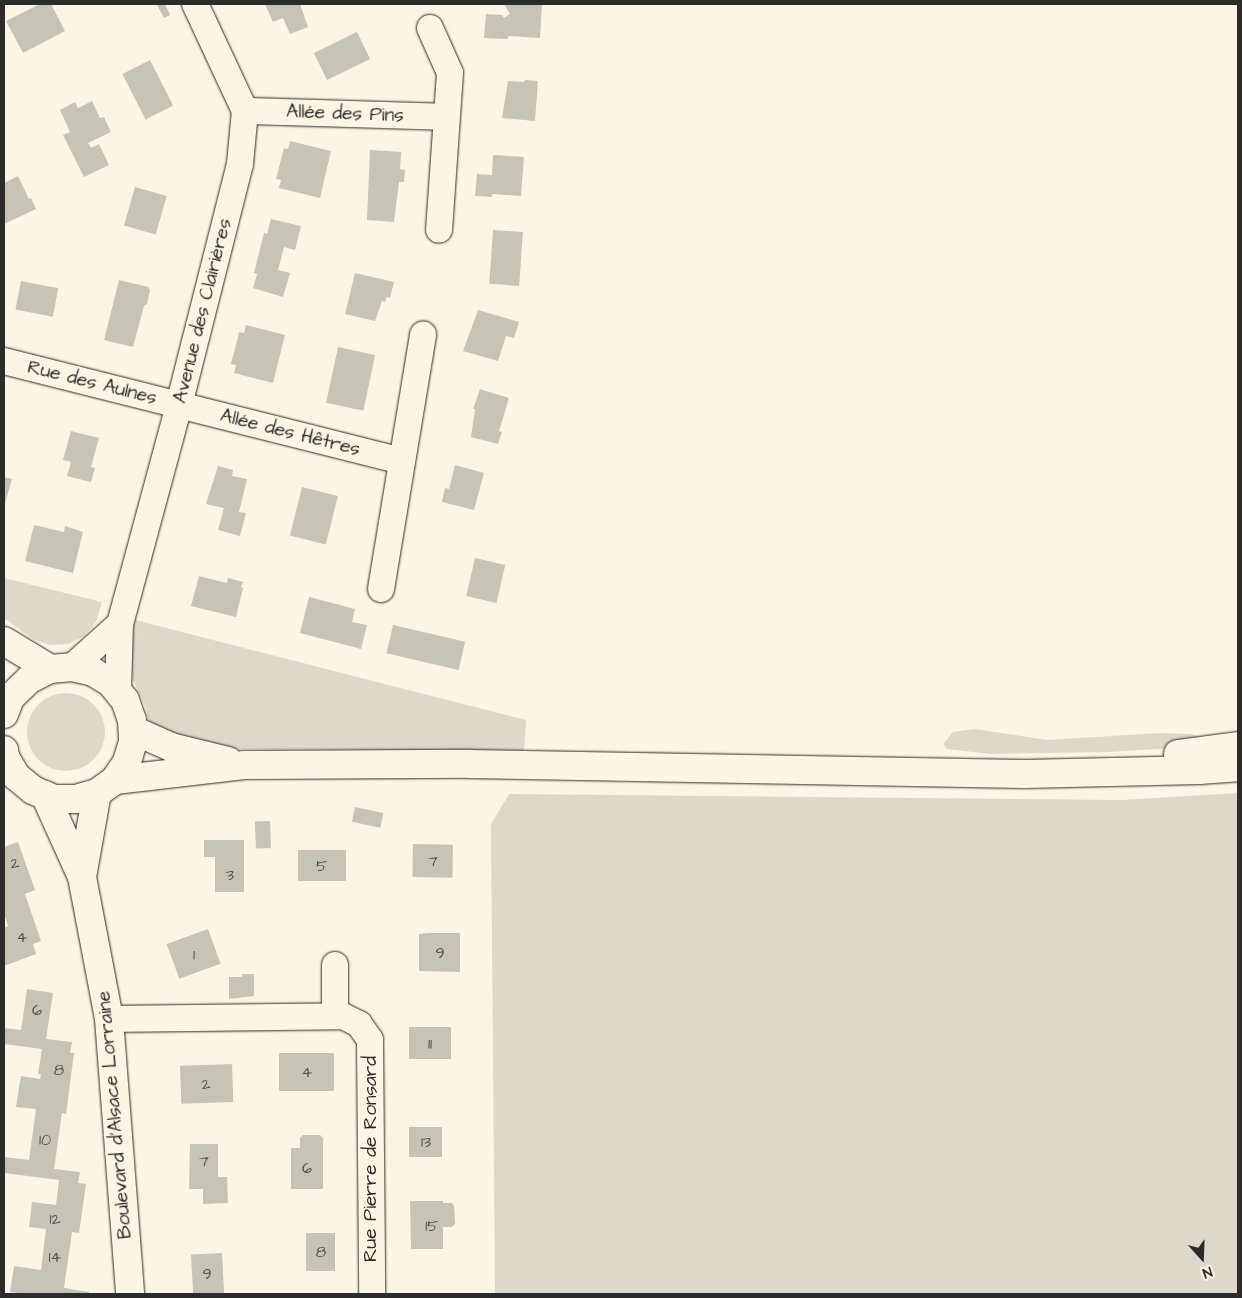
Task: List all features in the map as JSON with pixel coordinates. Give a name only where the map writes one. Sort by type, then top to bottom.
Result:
[{"type":"main road","points":[[4,641],[61,668],[93,672],[111,683],[125,700],[132,720],[133,742],[127,762],[106,786]]},
{"type":"main road","points":[[6,699],[30,679],[61,668]]},
{"type":"main road","points":[[133,730],[171,747],[244,765]]},
{"type":"main road","points":[[1025,774],[1238,746]]},
{"type":"main road","points":[[4,750],[10,776],[45,795],[54,798],[76,799],[106,786],[244,765],[470,764],[1025,774],[1199,770],[1238,767]]},
{"type":"main road","name":"Boulevard d'Alsace Lorraine","points":[[82,877],[106,786]]},
{"type":"main road","name":"Boulevard d'Alsace Lorraine","points":[[45,795],[82,877],[110,1019],[130,1294]]},
{"type":"street","points":[[195,4],[245,111]]},
{"type":"street","points":[[430,28],[450,73],[439,230]]},
{"type":"street","name":"Allée des Pins","points":[[245,111],[446,117]]},
{"type":"street","name":"Avenue des Clairières","points":[[118,691],[120,624],[179,405],[240,164],[245,111]]},
{"type":"street","points":[[381,589],[401,461],[424,334]]},
{"type":"street","name":"Rue des Aulnes","points":[[4,360],[179,405]]},
{"type":"street","name":"Allée des Hêtres","points":[[179,405],[401,461]]},
{"type":"street","points":[[61,668],[120,624]]},
{"type":"street","points":[[335,965],[335,1016]]},
{"type":"street","name":"Rue Pierre de Ronsard","points":[[110,1019],[343,1016],[359,1024],[370,1040],[372,1294]]},
{"type":"shaded area","points":[[4,578],[102,602],[96,622],[83,637],[68,644],[50,645],[33,639],[4,618]]},
{"type":"shaded area","points":[[135,620],[526,720],[524,751],[239,749],[203,744],[158,733],[149,722],[146,708],[129,671],[129,650]]},
{"type":"shaded area","points":[[66,693],[81,696],[93,705],[102,717],[105,732],[102,747],[93,759],[81,768],[66,771],[51,768],[39,759],[30,747],[27,732],[30,717],[39,705],[51,696]]},
{"type":"shaded area","points":[[975,729],[1047,740],[1160,733],[1191,734],[1201,738],[1173,748],[1110,752],[990,754],[947,749],[943,744],[953,732]]},
{"type":"shaded area","points":[[1238,793],[1238,1294],[495,1294],[491,824],[509,794],[1122,800]]},
{"type":"building","points":[[40,4],[51,4],[65,31],[23,53],[6,21]]},
{"type":"building","points":[[165,4],[170,15],[164,18],[157,5]]},
{"type":"building","points":[[265,4],[300,4],[308,27],[290,34],[283,18],[273,22]]},
{"type":"building","points":[[504,4],[542,4],[540,38],[508,36],[508,39],[484,38],[486,14],[502,15],[504,18],[510,14]]},
{"type":"building","points":[[357,32],[370,59],[327,80],[314,53]]},
{"type":"building","points":[[150,60],[173,105],[146,120],[122,74]]},
{"type":"building","points":[[526,80],[538,81],[535,121],[502,118],[508,81],[523,82]]},
{"type":"building","points":[[92,101],[100,118],[104,117],[111,132],[88,143],[91,148],[99,144],[109,165],[84,177],[63,135],[70,132],[60,110],[75,102],[78,108]]},
{"type":"building","points":[[290,141],[331,151],[320,198],[279,188],[281,180],[276,179],[284,148],[288,149]]},
{"type":"building","points":[[370,150],[401,152],[400,169],[405,170],[404,182],[399,182],[394,222],[367,220]]},
{"type":"building","points":[[493,155],[524,157],[521,196],[492,194],[492,197],[475,196],[477,174],[492,175]]},
{"type":"building","points":[[18,176],[36,209],[4,224],[4,183]]},
{"type":"building","points":[[135,187],[167,196],[156,235],[124,225]]},
{"type":"building","points":[[271,219],[301,226],[295,250],[284,247],[278,270],[290,273],[283,297],[253,288],[257,274],[254,273],[264,233],[267,234]]},
{"type":"building","points":[[493,230],[523,232],[519,286],[489,284]]},
{"type":"building","points":[[355,273],[394,282],[390,298],[387,297],[385,302],[382,301],[375,321],[345,314]]},
{"type":"building","points":[[119,280],[148,287],[150,290],[133,347],[104,340]]},
{"type":"building","points":[[21,281],[58,288],[53,317],[15,309]]},
{"type":"building","points":[[478,310],[519,322],[514,338],[506,336],[498,361],[463,351]]},
{"type":"building","points":[[246,325],[285,335],[273,383],[234,373],[236,365],[231,364],[239,332],[244,333]]},
{"type":"building","points":[[338,347],[375,355],[363,411],[326,403]]},
{"type":"building","points":[[480,389],[509,398],[499,431],[502,432],[498,444],[471,437],[475,409],[473,409]]},
{"type":"building","points":[[71,431],[99,438],[91,467],[95,468],[91,482],[67,476],[71,462],[63,460]]},
{"type":"building","points":[[455,465],[484,473],[474,510],[442,502],[445,488],[449,489]]},
{"type":"building","points":[[218,466],[233,470],[232,476],[247,479],[239,512],[246,513],[240,536],[218,530],[224,508],[206,504]]},
{"type":"building","points":[[4,477],[12,479],[4,507]]},
{"type":"building","points":[[302,487],[338,496],[326,544],[290,536]]},
{"type":"building","points":[[34,525],[64,532],[65,526],[83,532],[73,573],[25,561]]},
{"type":"building","points":[[475,558],[505,565],[496,603],[466,596]]},
{"type":"building","points":[[199,576],[227,583],[228,578],[243,582],[236,617],[191,606]]},
{"type":"building","points":[[309,597],[355,609],[352,622],[367,625],[361,649],[300,633]]},
{"type":"building","points":[[393,625],[465,642],[459,670],[386,653]]},
{"type":"building","points":[[355,807],[383,813],[380,828],[352,822]]},
{"type":"building","points":[[270,821],[271,848],[256,849],[255,822]]},
{"type":"building","points":[[204,840],[244,840],[244,892],[215,892],[215,857],[204,857]]},
{"type":"building","points":[[18,842],[35,890],[25,894],[41,941],[33,944],[36,954],[4,966],[4,928],[8,926],[4,913],[4,847]]},
{"type":"building","points":[[413,844],[453,845],[452,878],[412,877]]},
{"type":"building","points":[[298,850],[346,850],[346,881],[298,881]]},
{"type":"building","points":[[208,929],[221,964],[179,979],[167,944]]},
{"type":"building","points":[[460,933],[460,972],[419,971],[419,934]]},
{"type":"building","points":[[242,974],[254,974],[254,996],[229,999],[229,977],[242,977]]},
{"type":"building","points":[[27,989],[53,993],[46,1039],[72,1042],[70,1053],[74,1053],[66,1114],[62,1113],[54,1169],[80,1172],[78,1183],[86,1184],[79,1233],[72,1232],[64,1288],[89,1292],[89,1294],[24,1294],[10,1292],[14,1266],[41,1270],[46,1229],[29,1227],[32,1202],[56,1205],[59,1180],[4,1173],[4,1157],[29,1160],[36,1109],[16,1107],[21,1076],[40,1079],[41,1074],[38,1074],[42,1049],[4,1044],[4,1028],[21,1030]]},
{"type":"building","points":[[409,1027],[451,1027],[451,1059],[409,1059]]},
{"type":"building","points":[[279,1053],[334,1053],[334,1091],[279,1091]]},
{"type":"building","points":[[232,1064],[233,1102],[181,1104],[180,1066]]},
{"type":"building","points":[[409,1127],[442,1127],[442,1157],[409,1157]]},
{"type":"building","points":[[303,1135],[320,1135],[323,1138],[323,1189],[291,1189],[291,1148],[300,1148],[300,1138]]},
{"type":"building","points":[[190,1144],[218,1144],[218,1177],[227,1177],[228,1203],[203,1204],[203,1189],[189,1189]]},
{"type":"building","points":[[410,1201],[443,1201],[443,1203],[452,1203],[454,1206],[455,1224],[452,1227],[443,1227],[443,1249],[411,1249]]},
{"type":"building","points":[[306,1233],[335,1233],[335,1271],[306,1271]]},
{"type":"building","points":[[222,1253],[224,1294],[193,1294],[191,1255]]}]
